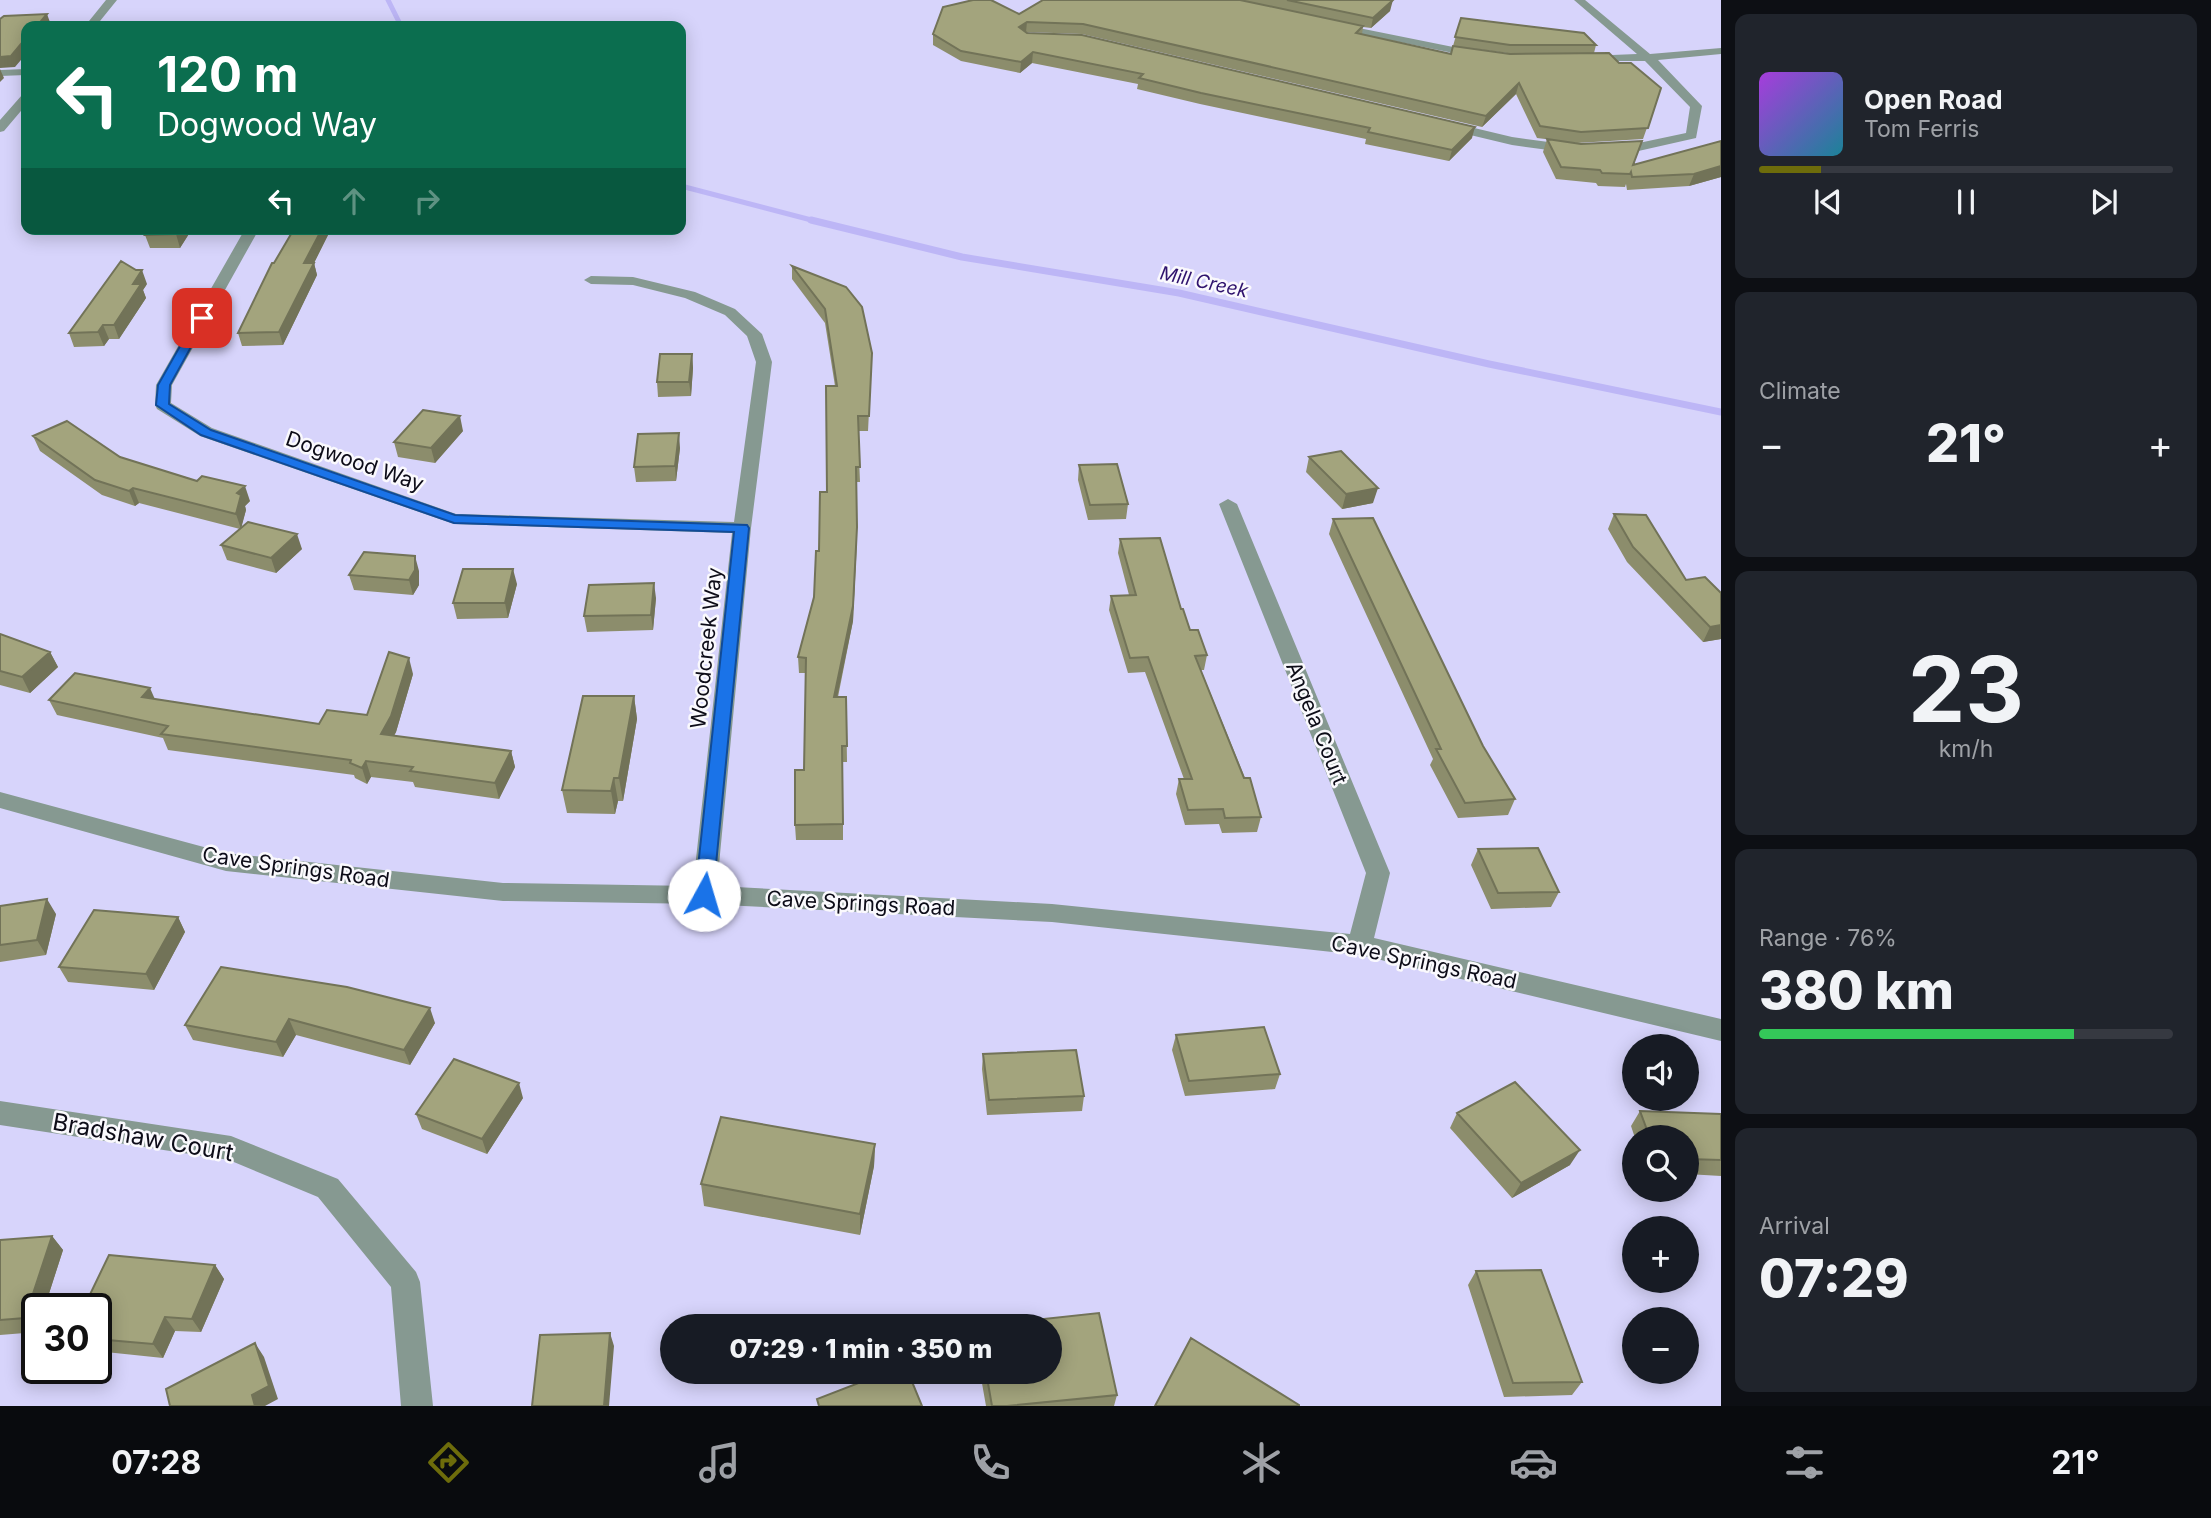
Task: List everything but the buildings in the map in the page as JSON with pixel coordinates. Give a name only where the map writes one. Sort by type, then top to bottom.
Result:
[{"type":"street","points":[[94,21],[112,0]]},
{"type":"street","points":[[1431,122],[1512,141],[1594,150],[1634,148],[1692,135],[1696,106],[1648,58],[1578,0]]},
{"type":"street","points":[[1326,25],[1494,57]]},
{"type":"street","points":[[1580,60],[1687,56],[1721,51]]},
{"type":"street","points":[[0,73],[21,72]]},
{"type":"street","points":[[0,128],[21,104]]},
{"type":"street","name":"Dogwood Way","points":[[249,235],[164,385],[163,405],[206,432],[454,519],[742,528]]},
{"type":"street","name":"Woodcreek Way","points":[[591,280],[633,281],[690,295],[730,312],[754,334],[764,362],[742,528],[704,895]]},
{"type":"street","name":"Angela Court","points":[[1228,504],[1378,873],[1360,944]]},
{"type":"street","name":"Cave Springs Road","points":[[0,800],[226,862],[503,892],[704,895],[1052,913],[1360,944],[1721,1030]]},
{"type":"street","name":"Bradshaw Court","points":[[0,1113],[231,1148],[328,1188],[405,1282],[417,1406]]},
{"type":"waterway","name":"Mill Creek","points":[[388,0],[398,21]]},
{"type":"waterway","name":"Mill Creek","points":[[686,187],[816,221]]},
{"type":"waterway","name":"Mill Creek","points":[[811,220],[816,221]]},
{"type":"waterway","name":"Mill Creek","points":[[816,221],[962,257],[1179,293],[1489,364],[1721,412]]},
{"type":"route","points":[[202,318],[164,385],[163,405],[206,432],[454,519],[742,528],[704,895]]}]
